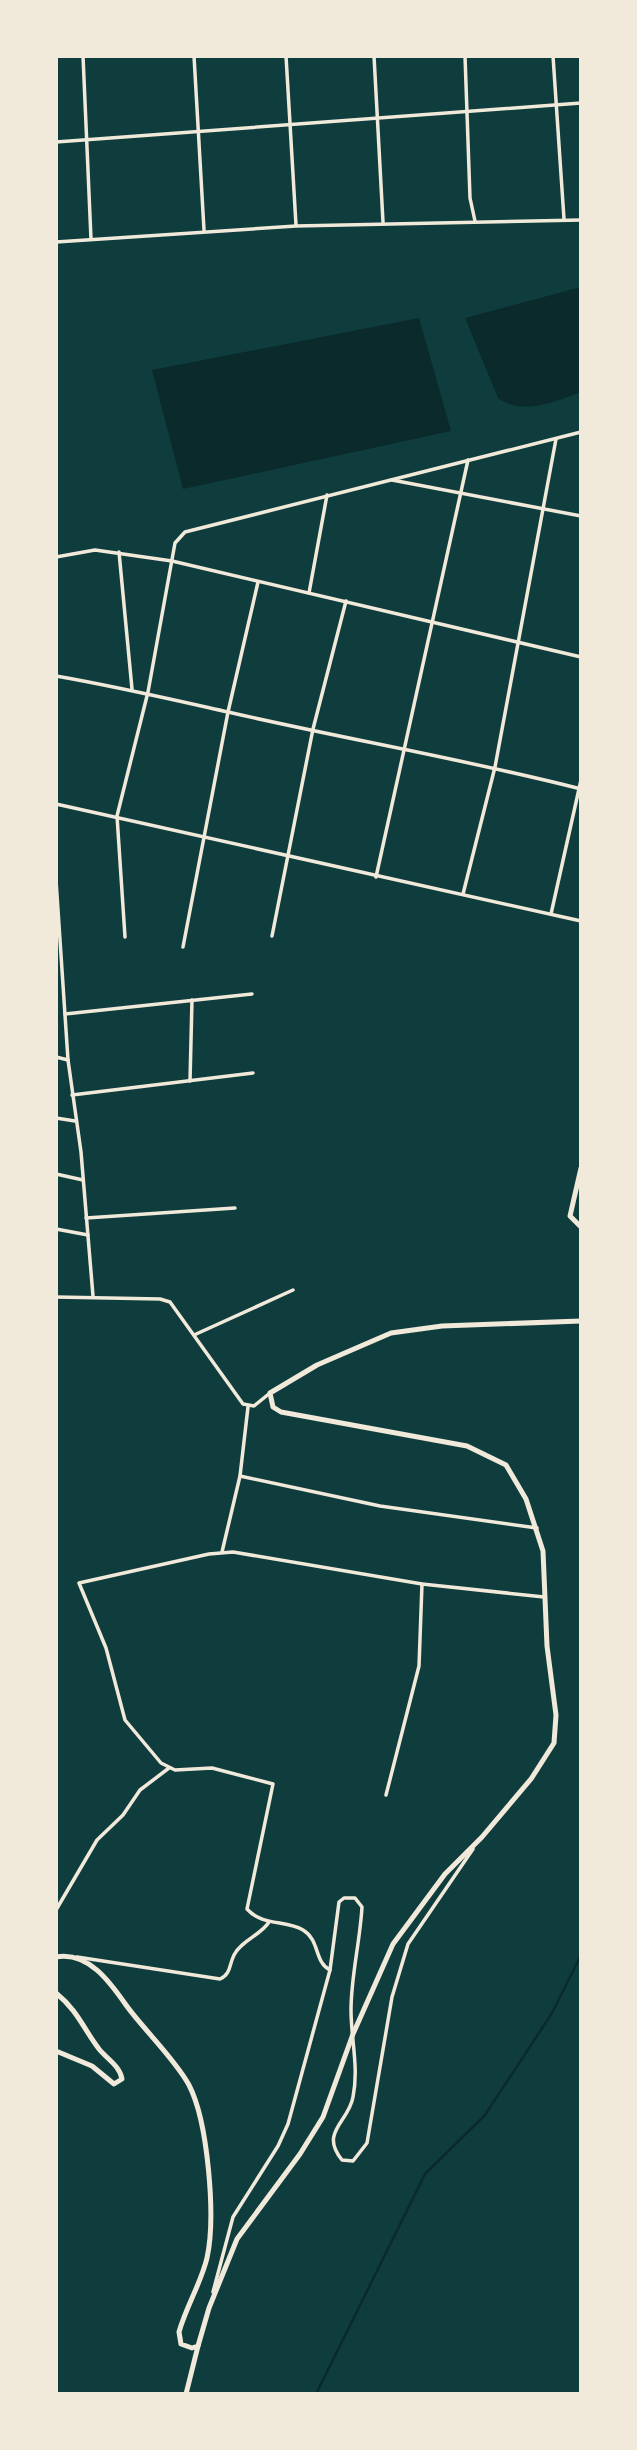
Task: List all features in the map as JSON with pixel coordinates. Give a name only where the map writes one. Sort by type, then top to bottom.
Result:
[{"type":"street","points":[[83,56],[91,240]]},
{"type":"street","points":[[194,56],[204,230]]},
{"type":"street","points":[[286,56],[296,226]]},
{"type":"street","points":[[374,56],[383,223]]},
{"type":"street","points":[[464,56],[470,198],[475,221]]},
{"type":"street","points":[[553,56],[564,219]]},
{"type":"street","points":[[56,142],[581,103]]},
{"type":"street","points":[[56,242],[204,230],[296,226],[581,220]]},
{"type":"street","points":[[125,937],[117,816],[148,692],[175,543],[185,532],[581,432]]},
{"type":"street","points":[[463,894],[495,766],[556,439]]},
{"type":"street","points":[[376,877],[430,622],[468,460]]},
{"type":"street","points":[[390,479],[581,516]]},
{"type":"street","points":[[309,593],[327,495]]},
{"type":"street","points":[[56,557],[95,550],[172,561],[581,657]]},
{"type":"street","points":[[119,552],[132,689]]},
{"type":"street","points":[[183,947],[228,712],[258,582]]},
{"type":"street","points":[[272,936],[313,729],[346,601]]},
{"type":"street","points":[[56,676],[148,692],[228,712],[495,766],[580,789]]},
{"type":"street","points":[[551,914],[581,780]]},
{"type":"street","points":[[56,804],[117,816],[288,858],[581,921]]},
{"type":"street","points":[[56,880],[68,1060],[83,1180],[93,1296]]},
{"type":"street","points":[[65,1014],[252,993]]},
{"type":"street","points":[[190,1081],[192,1000]]},
{"type":"street","points":[[56,1057],[68,1060]]},
{"type":"street","points":[[72,1095],[253,1073]]},
{"type":"street","points":[[56,1118],[75,1121]]},
{"type":"street","points":[[581,1168],[570,1216],[581,1227]]},
{"type":"street","points":[[56,1174],[83,1180]]},
{"type":"street","points":[[86,1218],[235,1208]]},
{"type":"street","points":[[56,1229],[88,1235]]},
{"type":"street","points":[[194,1335],[293,1290]]},
{"type":"street","points":[[56,1297],[93,1296],[170,1302],[239,1399],[248,1407]]},
{"type":"street","points":[[248,1407],[317,1365],[391,1333],[442,1326],[581,1321]]},
{"type":"street","points":[[186,2394],[233,2217],[278,2146],[288,2124],[330,1970],[335,1909],[344,1898],[355,1898],[362,1908],[351,2010],[356,2076],[353,2100],[333,2139],[334,2151],[342,2160],[353,2161],[367,2143],[392,1997],[408,1944],[482,1837],[547,1759],[554,1743],[556,1715],[547,1646],[543,1551],[526,1499],[506,1465],[467,1446],[281,1412],[273,1407],[269,1400],[270,1393]]},
{"type":"street","points":[[222,1552],[240,1476],[248,1407]]},
{"type":"street","points":[[240,1476],[380,1506],[537,1528]]},
{"type":"street","points":[[330,1970],[321,1964],[316,1944],[306,1932],[269,1922],[247,1909],[273,1784],[212,1769],[169,1768],[152,1754],[124,1720],[106,1648],[79,1583],[222,1552],[360,1571],[422,1584],[546,1598]]},
{"type":"street","points":[[386,1795],[419,1666],[422,1584]]},
{"type":"street","points":[[56,1910],[97,1840],[124,1815],[140,1790],[169,1768]]},
{"type":"street","points":[[209,2308],[237,2239],[315,2132],[353,2034],[401,1930],[445,1874],[482,1837]]},
{"type":"street","points":[[56,1957],[75,1957],[220,1979],[228,1973],[234,1955],[242,1945],[269,1922]]},
{"type":"street","points":[[75,1957],[93,1967],[112,1985],[182,2075],[195,2102],[209,2179],[212,2228],[206,2259],[179,2332],[184,2347],[198,2346]]},
{"type":"street","points":[[56,1993],[85,2023],[92,2040],[118,2068],[122,2079],[114,2084],[92,2066],[56,2051]]},
{"type":"water","points":[[581,287],[581,392],[528,407],[498,398],[465,318]]},
{"type":"water","points":[[419,318],[451,431],[183,489],[152,370]]},
{"type":"waterway","points":[[316,2394],[425,2174],[485,2115],[552,2013],[581,1955]]}]
